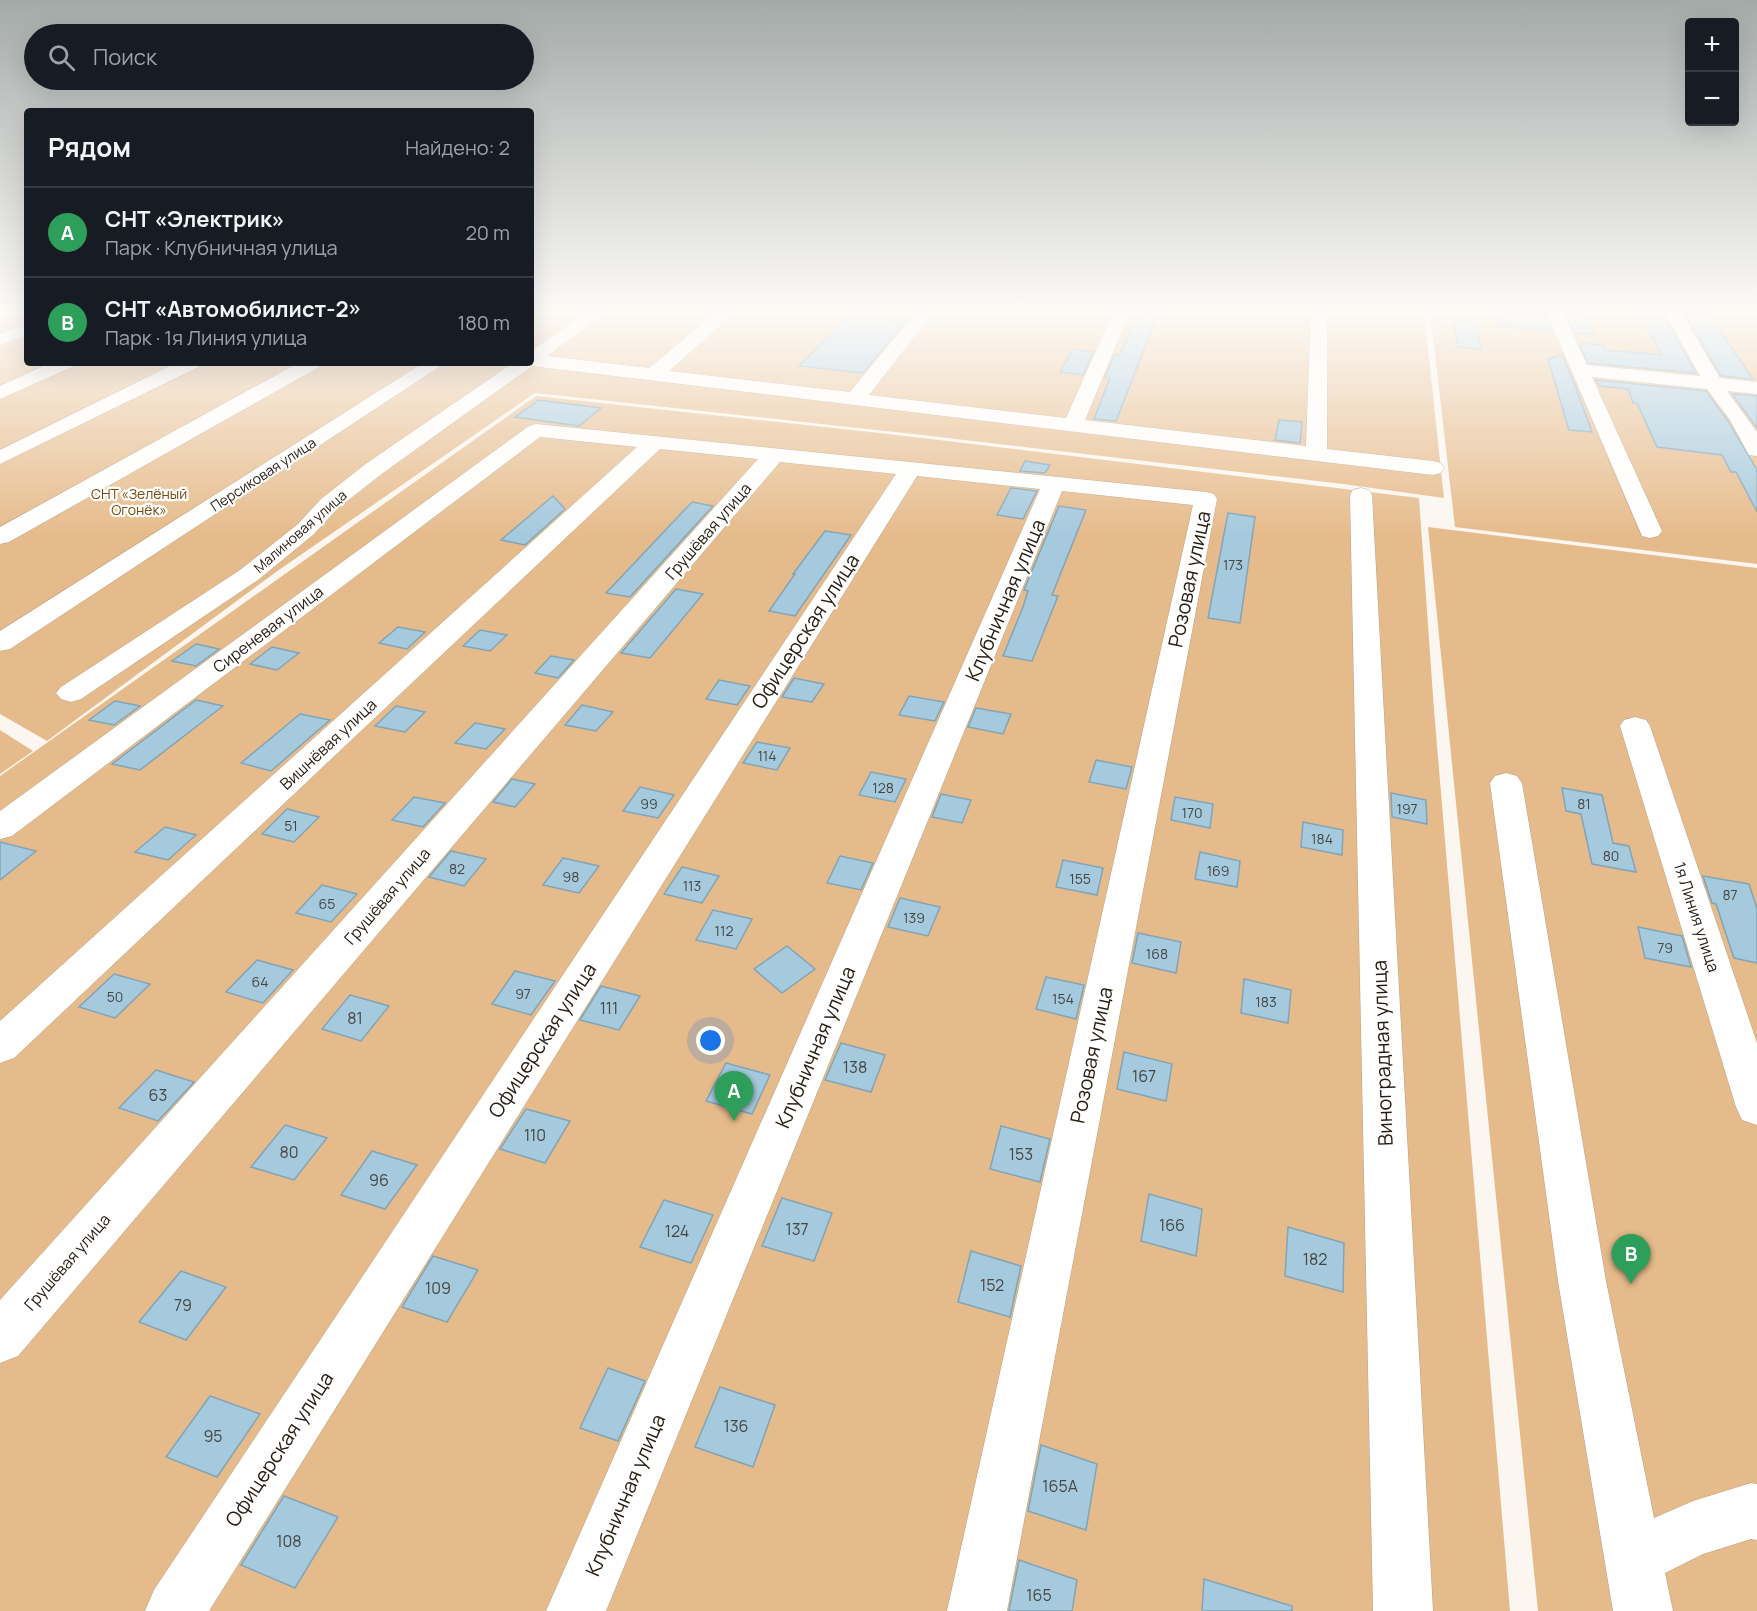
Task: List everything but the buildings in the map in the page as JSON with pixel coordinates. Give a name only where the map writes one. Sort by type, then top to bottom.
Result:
[{"type":"street","points":[[0,393],[15,386]]},
{"type":"street","points":[[0,458],[144,386]]},
{"type":"street","points":[[0,537],[270,386]]},
{"type":"street","name":"Персиковая улица","points":[[0,644],[400,386]]},
{"type":"street","name":"Малиновая улица","points":[[71,693],[249,575],[306,529],[328,504],[492,386]]},
{"type":"street","points":[[747,386],[1433,468]]},
{"type":"street","points":[[855,399],[865,386]]},
{"type":"street","points":[[1072,425],[1089,386]]},
{"type":"street","points":[[1316,455],[1317,386]]},
{"type":"street","points":[[1588,386],[1608,439],[1650,531]]},
{"type":"street","points":[[1716,386],[1739,418],[1757,450]]},
{"type":"street","points":[[1732,386],[1757,388]]},
{"type":"street","name":"Сиреневая улица","points":[[0,828],[537,430],[655,442]]},
{"type":"street","points":[[655,442],[1054,483]]},
{"type":"street","name":"Вишнёвая улица","points":[[0,1046],[655,442]]},
{"type":"street","name":"Грушёвая улица","points":[[0,1338],[774,455]]},
{"type":"street","name":"Офицерская улица","points":[[175,1611],[910,469]]},
{"type":"street","name":"Розовая улица","points":[[977,1611],[1206,499],[1054,483]]},
{"type":"street","name":"Клубничная улица","points":[[576,1611],[1054,483]]},
{"type":"street","name":"Виноградная улица","points":[[1360,495],[1403,1611]]},
{"type":"street","name":"1я Линия улица","points":[[1635,726],[1757,1107]]},
{"type":"street","points":[[1506,783],[1582,1281],[1638,1585]]},
{"type":"street","points":[[1638,1585],[1693,1529],[1751,1511],[1757,1512]]},
{"type":"green space","name":"СНТ «Зелёный Огонёк»","points":[[0,386],[1432,386],[1444,498],[1343,484],[913,434],[535,393],[276,572],[47,741],[0,714]]},
{"type":"green space","points":[[1439,386],[1757,386],[1757,564],[1455,527]]},
{"type":"green space","points":[[536,396],[889,434],[1419,498],[1434,710],[1510,1611],[0,1611],[0,776]]},
{"type":"green space","points":[[1428,527],[1757,568],[1757,1611],[1538,1611]]},
{"type":"green space","points":[[0,730],[33,751],[0,774]]},
{"type":"place","name":"СНТ «Электрик»","points":[[734,1121]]},
{"type":"place","name":"СНТ «Автомобилист-2»","points":[[1631,1284]]}]
